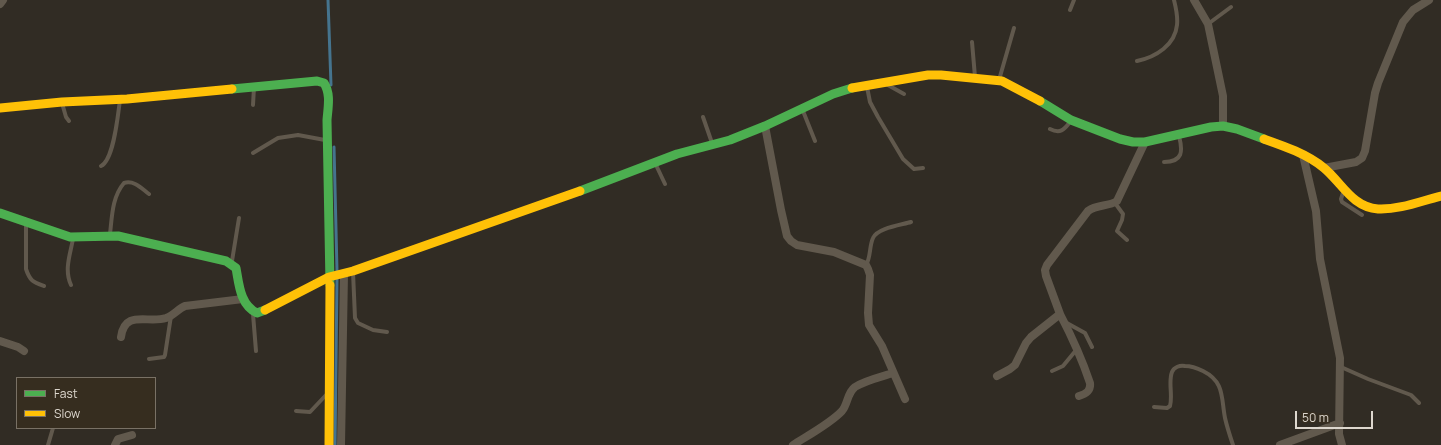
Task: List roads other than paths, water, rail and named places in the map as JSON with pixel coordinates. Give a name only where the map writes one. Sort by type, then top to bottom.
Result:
[{"type":"street","points":[[0,4],[3,0]]},
{"type":"street","points":[[1194,0],[1208,24],[1223,96],[1223,126]]},
{"type":"street","points":[[1324,168],[1356,162],[1362,158],[1365,151],[1378,83],[1403,22],[1414,10],[1429,0]]},
{"type":"street","points":[[0,213],[73,237],[110,236],[226,261],[236,268],[240,292],[243,299],[253,311],[257,313],[262,312],[331,276],[347,273],[592,187],[677,154],[730,140],[766,126],[833,94],[882,82],[928,75],[999,81],[1015,87],[1071,120],[1120,139],[1133,142],[1145,142],[1211,127],[1223,126],[1237,129],[1290,148],[1303,155],[1324,168],[1344,191],[1362,205],[1377,210],[1391,209],[1441,196]]},
{"type":"street","points":[[0,108],[62,102],[120,99],[317,81],[324,83],[328,90],[331,276],[329,445]]},
{"type":"street","points":[[766,126],[787,236],[797,245],[834,252],[866,266],[870,275],[868,313],[869,325],[882,346],[905,399]]},
{"type":"street","points":[[1079,396],[1088,391],[1090,388],[1090,383],[1077,349],[1062,317],[1045,270],[1047,265],[1088,211],[1097,206],[1115,203],[1119,199],[1145,142]]},
{"type":"street","points":[[1303,155],[1316,211],[1320,260],[1340,358],[1339,434],[1342,445]]},
{"type":"street","points":[[341,445],[347,273]]},
{"type":"street","points":[[121,337],[123,327],[131,320],[165,318],[171,316],[178,308],[185,306],[243,299]]},
{"type":"street","points":[[998,376],[1014,365],[1031,337],[1062,317]]},
{"type":"street","points":[[0,341],[18,347],[24,351]]},
{"type":"street","points":[[793,445],[819,429],[842,412],[849,394],[854,388],[894,373]]},
{"type":"street","points":[[1280,445],[1340,423]]},
{"type":"street","points":[[115,445],[118,439],[132,435]]},
{"type":"lane","points":[[1070,10],[1074,0]]},
{"type":"lane","points":[[1138,61],[1161,51],[1171,42],[1178,25],[1174,0]]},
{"type":"lane","points":[[1208,24],[1231,7]]},
{"type":"lane","points":[[999,81],[1014,28]]},
{"type":"lane","points":[[972,42],[975,78]]},
{"type":"lane","points":[[882,82],[904,94]]},
{"type":"lane","points":[[867,85],[870,102],[903,159],[914,169],[923,168]]},
{"type":"lane","points":[[253,105],[254,87]]},
{"type":"lane","points":[[101,166],[107,160],[110,152],[120,99]]},
{"type":"lane","points":[[62,102],[66,117],[69,121]]},
{"type":"lane","points":[[802,108],[815,141]]},
{"type":"lane","points":[[703,117],[712,144]]},
{"type":"lane","points":[[1050,129],[1058,132],[1062,131],[1071,120]]},
{"type":"lane","points":[[1164,162],[1177,160],[1181,153],[1182,148],[1178,134]]},
{"type":"lane","points":[[252,153],[278,138],[288,136],[304,136],[328,141]]},
{"type":"lane","points":[[655,163],[665,184]]},
{"type":"lane","points":[[110,236],[116,195],[124,183],[132,182],[149,194]]},
{"type":"lane","points":[[1344,191],[1342,202],[1362,215]]},
{"type":"lane","points":[[1115,203],[1123,214],[1117,231],[1127,240]]},
{"type":"lane","points":[[232,264],[239,218]]},
{"type":"lane","points":[[26,222],[26,270],[28,276],[34,282],[44,286]]},
{"type":"lane","points":[[866,266],[870,255],[873,237],[877,233],[882,230],[911,222]]},
{"type":"lane","points":[[71,285],[67,269],[73,237]]},
{"type":"lane","points":[[347,273],[355,318],[358,323],[373,330],[387,332]]},
{"type":"lane","points":[[253,311],[256,350]]},
{"type":"lane","points":[[149,359],[164,357],[171,316]]},
{"type":"lane","points":[[1062,317],[1085,333],[1092,347]]},
{"type":"lane","points":[[1052,371],[1063,366],[1077,349]]},
{"type":"lane","points":[[1154,407],[1168,408],[1170,406],[1171,375],[1174,368],[1184,365],[1200,370],[1214,378],[1219,386],[1222,394],[1225,419],[1233,445]]},
{"type":"lane","points":[[1341,367],[1411,395],[1419,403]]},
{"type":"lane","points":[[296,411],[310,412],[320,400],[330,393]]},
{"type":"lane","points":[[48,445],[53,429]]},
{"type":"waterway","points":[[328,0],[331,85]]},
{"type":"waterway","points":[[334,147],[337,271]]},
{"type":"waterway","points":[[335,445],[337,279]]}]
